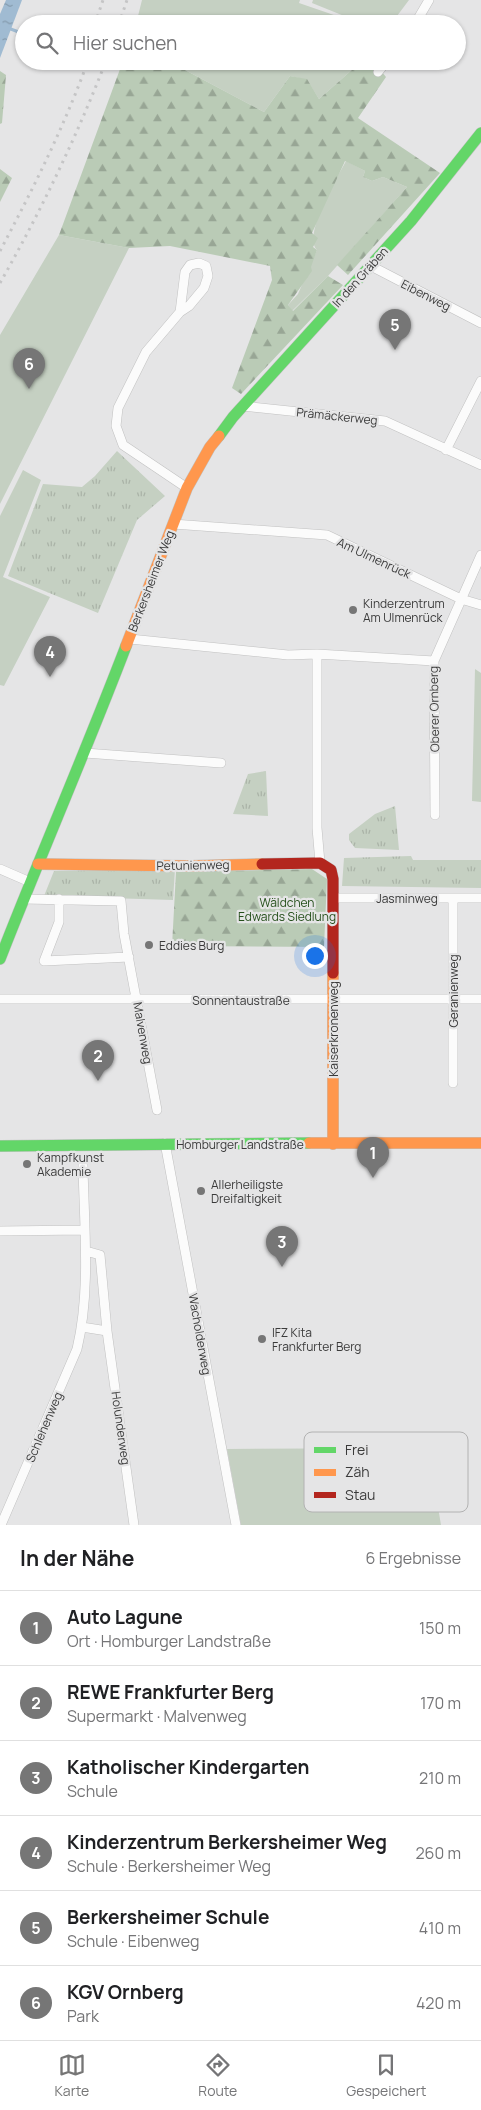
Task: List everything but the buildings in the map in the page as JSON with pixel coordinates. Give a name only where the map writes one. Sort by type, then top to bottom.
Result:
[{"type":"street","points":[[420,15],[429,0]]},
{"type":"street","name":"In den Gräben","points":[[233,417],[433,195],[481,133]]},
{"type":"street","points":[[180,312],[185,272],[190,265],[198,263],[206,266],[208,276],[204,288],[189,306],[180,312],[146,352],[118,408],[116,426],[123,445],[187,488]]},
{"type":"street","name":"Eibenweg","points":[[371,266],[481,322]]},
{"type":"street","points":[[446,450],[481,381]]},
{"type":"street","name":"Prämäckerweg","points":[[243,406],[385,421],[481,465]]},
{"type":"street","name":"Berkersheimer Weg","points":[[0,959],[30,882],[85,753],[187,488],[210,447],[233,417]]},
{"type":"street","name":"Am Ulmenrück","points":[[173,524],[327,535],[461,599],[481,605]]},
{"type":"street","points":[[434,661],[481,555]]},
{"type":"street","name":"Oberer Ornberg","points":[[130,639],[288,654],[434,661],[435,815]]},
{"type":"street","points":[[317,654],[317,828],[320,863]]},
{"type":"street","points":[[85,753],[221,763]]},
{"type":"street","name":"Petunienweg","points":[[38,864],[188,866],[320,863]]},
{"type":"street","name":"Kaiserkronenweg","points":[[320,863],[328,865],[333,870],[334,883],[332,1000],[333,1144]]},
{"type":"street","points":[[0,869],[30,882]]},
{"type":"street","name":"Jasminweg","points":[[334,898],[481,898]]},
{"type":"street","name":"Geranienweg","points":[[453,898],[454,1083]]},
{"type":"street","name":"Malvenweg","points":[[24,899],[121,901],[124,934],[157,1110]]},
{"type":"street","points":[[59,899],[59,922],[44,961],[129,957]]},
{"type":"street","name":"Sonnentaustraße","points":[[0,999],[481,1000]]},
{"type":"street","name":"Wacholderweg","points":[[165,1144],[236,1525]]},
{"type":"street","name":"Homburger Landstraße","points":[[0,1146],[481,1144]]},
{"type":"street","points":[[83,1165],[86,1251],[82,1327],[107,1331]]},
{"type":"street","points":[[0,1231],[84,1230]]},
{"type":"street","name":"Holunderweg","points":[[86,1251],[100,1255],[107,1331],[134,1525]]},
{"type":"street","name":"Schlehenweg","points":[[1,1525],[77,1349],[82,1327]]},
{"type":"green space","points":[[142,0],[300,0],[299,3],[334,15],[138,15]]},
{"type":"green space","points":[[313,0],[409,0],[398,15],[342,15],[312,3]]},
{"type":"green space","points":[[120,70],[185,70],[264,112],[290,76],[307,79],[319,99],[352,70],[380,70],[386,77],[358,118],[440,173],[348,275],[337,265],[407,187],[383,177],[372,181],[363,177],[365,171],[345,161],[312,233],[318,238],[313,247],[317,250],[311,267],[312,271],[288,305],[293,311],[328,276],[343,285],[241,394],[232,388],[272,280],[270,266],[170,246],[129,248],[59,235]]},
{"type":"green space","points":[[185,70],[352,70],[319,99],[307,80],[290,76],[264,112]]},
{"type":"green space","points":[[0,71],[6,75],[2,123],[0,124]]},
{"type":"green space","points":[[346,161],[365,171],[363,177],[372,181],[383,177],[407,187],[328,276],[292,311],[288,305],[298,294],[317,250],[314,243],[314,233],[317,220]]},
{"type":"green space","points":[[0,169],[12,178],[0,202]]},
{"type":"green space","points":[[59,235],[129,248],[0,504],[0,335]]},
{"type":"green space","points":[[117,451],[165,496],[137,520],[98,613],[8,576],[43,484],[82,487],[95,476]]},
{"type":"green space","points":[[23,470],[41,480],[3,577],[50,597],[4,686],[0,685],[0,516]]},
{"type":"green space","points":[[475,669],[481,673],[481,802],[472,801]]},
{"type":"green space","points":[[266,771],[268,816],[233,814],[248,774]]},
{"type":"green space","points":[[395,806],[399,850],[355,848],[349,840],[349,834],[375,814]]},
{"type":"green space","points":[[411,856],[413,860],[481,860],[481,888],[342,886],[344,858]]},
{"type":"green space","points":[[175,869],[173,900],[44,896],[54,871]]},
{"type":"green space","name":"Wäldchen Edwards Siedlung","points":[[312,869],[327,879],[324,947],[172,946],[176,872]]},
{"type":"green space","points":[[227,1449],[304,1449],[304,1512],[439,1512],[441,1525],[241,1525]]},
{"type":"water","points":[[6,0],[22,0],[0,58],[0,14]]},
{"type":"waterway","points":[[8,28],[15,31]]},
{"type":"railway","points":[[98,15],[103,0]]},
{"type":"railway","points":[[122,15],[127,0]]},
{"type":"railway","points":[[0,251],[69,110],[85,70]]},
{"type":"railway","points":[[0,283],[30,229],[57,174],[102,70]]},
{"type":"traffic: fast","points":[[219,436],[233,417],[411,221],[481,133]]},
{"type":"traffic: fast","points":[[0,959],[126,646]]},
{"type":"traffic: fast","points":[[0,1146],[309,1143]]},
{"type":"traffic: slow","points":[[126,646],[187,488],[210,447],[219,436]]},
{"type":"traffic: slow","points":[[38,864],[188,866],[262,864]]},
{"type":"traffic: slow","points":[[333,973],[333,1144]]},
{"type":"traffic: slow","points":[[309,1143],[481,1143]]},
{"type":"traffic: jam","points":[[262,864],[320,863],[331,870],[333,879],[333,973]]},
{"type":"place","name":"Berkersheimer Schule","points":[[395,350]]},
{"type":"place","name":"KGV Ornberg","points":[[29,389]]},
{"type":"place","name":"Kinderzentrum Am Ulmenrück","points":[[353,610]]},
{"type":"place","name":"Kinderzentrum Berkersheimer Weg","points":[[50,677]]},
{"type":"place","name":"Eddies Burg","points":[[149,945]]},
{"type":"place","name":"REWE Frankfurter Berg","points":[[98,1081]]},
{"type":"place","name":"Kampfkunst Akademie","points":[[27,1164]]},
{"type":"place","name":"Auto Lagune","points":[[373,1178]]},
{"type":"place","name":"Allerheiligste Dreifaltigkeit","points":[[201,1191]]},
{"type":"place","name":"Katholischer Kindergarten","points":[[282,1267]]},
{"type":"place","name":"IFZ Kita Frankfurter Berg","points":[[262,1339]]}]
